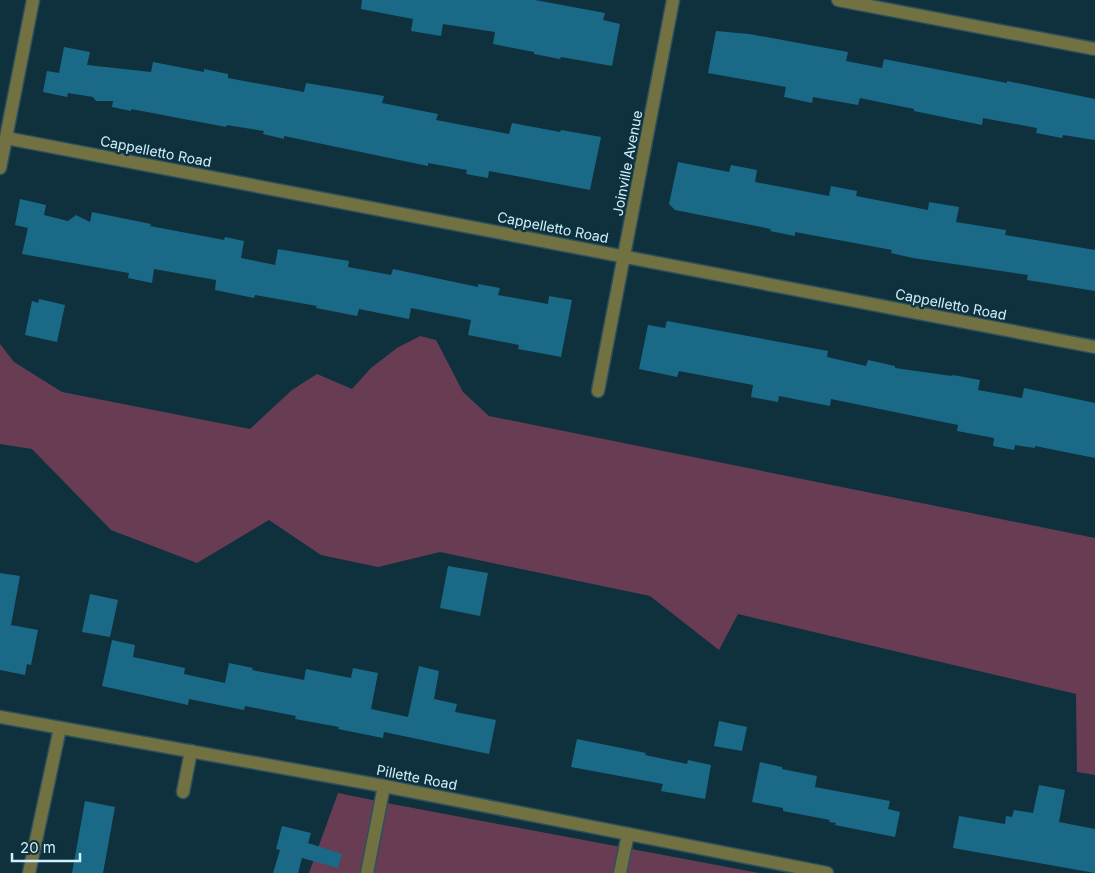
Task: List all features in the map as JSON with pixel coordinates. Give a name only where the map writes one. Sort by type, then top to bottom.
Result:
[{"type":"street","points":[[0,168],[33,0]]},
{"type":"street","name":"Joinville Avenue","points":[[598,391],[673,0]]},
{"type":"street","points":[[838,0],[1095,49]]},
{"type":"street","name":"Cappelletto Road","points":[[6,138],[1095,347]]},
{"type":"street","name":"Pillette Road","points":[[0,717],[384,786],[827,873]]},
{"type":"street","points":[[29,873],[60,728]]},
{"type":"street","points":[[183,792],[191,751]]},
{"type":"street","points":[[367,873],[384,786]]},
{"type":"street","points":[[620,873],[628,834]]},
{"type":"shaded area","points":[[420,336],[436,340],[463,392],[489,416],[1095,538],[1095,775],[1077,772],[1076,694],[738,614],[719,650],[650,596],[440,552],[378,567],[321,555],[269,520],[197,563],[111,530],[32,449],[0,444],[0,344],[14,362],[62,392],[250,429],[292,390],[317,374],[352,389],[371,368],[397,348]]},
{"type":"shaded area","points":[[338,793],[392,804],[759,873],[309,873]]},
{"type":"building","points":[[362,0],[535,0],[605,13],[603,20],[620,24],[612,66],[561,57],[560,59],[493,44],[495,32],[443,24],[441,36],[411,31],[413,19],[361,9]]},
{"type":"building","points":[[716,31],[749,34],[848,52],[846,61],[882,68],[884,59],[1095,99],[1095,140],[1063,135],[1062,138],[1036,133],[1037,128],[983,118],[982,125],[860,98],[858,105],[813,97],[812,103],[784,97],[786,87],[708,73]]},
{"type":"building","points":[[64,47],[90,52],[87,65],[151,72],[153,62],[204,72],[204,69],[228,74],[228,78],[304,92],[306,83],[384,96],[382,103],[438,114],[436,120],[509,134],[512,123],[601,137],[590,190],[489,171],[488,178],[466,174],[467,170],[428,163],[428,166],[284,136],[284,139],[263,134],[264,131],[227,125],[226,127],[131,109],[131,111],[112,107],[113,101],[96,101],[93,97],[68,93],[67,97],[43,92],[47,71],[59,73]]},
{"type":"building","points":[[678,162],[729,172],[731,165],[757,170],[755,182],[829,196],[831,186],[857,191],[856,196],[928,210],[929,202],[959,207],[956,222],[1006,230],[1005,235],[1095,250],[1095,291],[1027,280],[1028,275],[913,258],[891,253],[892,250],[795,232],[795,236],[770,231],[771,229],[675,210],[669,204]]},
{"type":"building","points":[[20,199],[46,205],[44,215],[68,221],[76,215],[90,222],[92,212],[151,224],[150,226],[224,240],[225,237],[244,241],[241,258],[275,265],[278,249],[349,261],[348,267],[391,275],[393,269],[478,287],[478,284],[500,288],[498,295],[548,304],[549,296],[572,300],[561,357],[518,349],[519,345],[468,335],[471,320],[411,308],[409,319],[359,309],[357,316],[316,308],[317,306],[255,295],[254,298],[215,290],[216,280],[154,269],[152,283],[128,278],[129,273],[22,254],[28,228],[15,225]]},
{"type":"building","points":[[39,299],[65,305],[57,342],[25,335],[32,301],[38,303]]},
{"type":"building","points":[[667,321],[828,351],[827,357],[866,366],[868,360],[895,366],[895,368],[980,380],[978,390],[1022,398],[1024,388],[1095,403],[1095,458],[1035,446],[1035,448],[1015,445],[1014,450],[993,446],[994,438],[957,431],[958,425],[831,399],[830,406],[779,396],[778,402],[751,397],[753,385],[679,371],[677,377],[639,369],[648,325],[665,328]]},
{"type":"building","points":[[448,566],[488,573],[480,616],[440,608]]},
{"type":"building","points":[[0,573],[20,576],[11,625],[38,630],[31,665],[27,664],[25,675],[0,670]]},
{"type":"building","points":[[90,594],[118,600],[110,637],[82,632]]},
{"type":"building","points":[[112,640],[135,645],[133,657],[185,668],[184,674],[225,683],[229,663],[253,668],[252,670],[304,680],[306,669],[351,678],[353,668],[378,673],[371,709],[408,717],[419,666],[439,671],[434,699],[457,704],[455,712],[496,720],[489,754],[384,732],[383,738],[295,719],[296,716],[245,706],[244,710],[189,699],[188,705],[102,686]]},
{"type":"building","points":[[719,721],[747,727],[742,751],[714,746]]},
{"type":"building","points":[[577,739],[646,753],[645,755],[687,764],[688,760],[711,765],[705,799],[661,791],[663,784],[571,767]]},
{"type":"building","points":[[760,762],[782,767],[782,769],[817,776],[815,787],[890,801],[888,809],[900,812],[895,837],[835,825],[836,823],[829,822],[830,820],[783,811],[783,808],[752,802]]},
{"type":"building","points":[[1039,785],[1065,790],[1059,822],[1095,829],[1095,873],[953,848],[959,816],[1005,824],[1006,816],[1012,817],[1014,810],[1033,813]]},
{"type":"building","points":[[85,801],[115,807],[103,873],[72,873]]},
{"type":"building","points":[[282,826],[311,833],[308,843],[342,854],[338,868],[302,858],[298,873],[273,873],[280,850],[276,849]]}]
